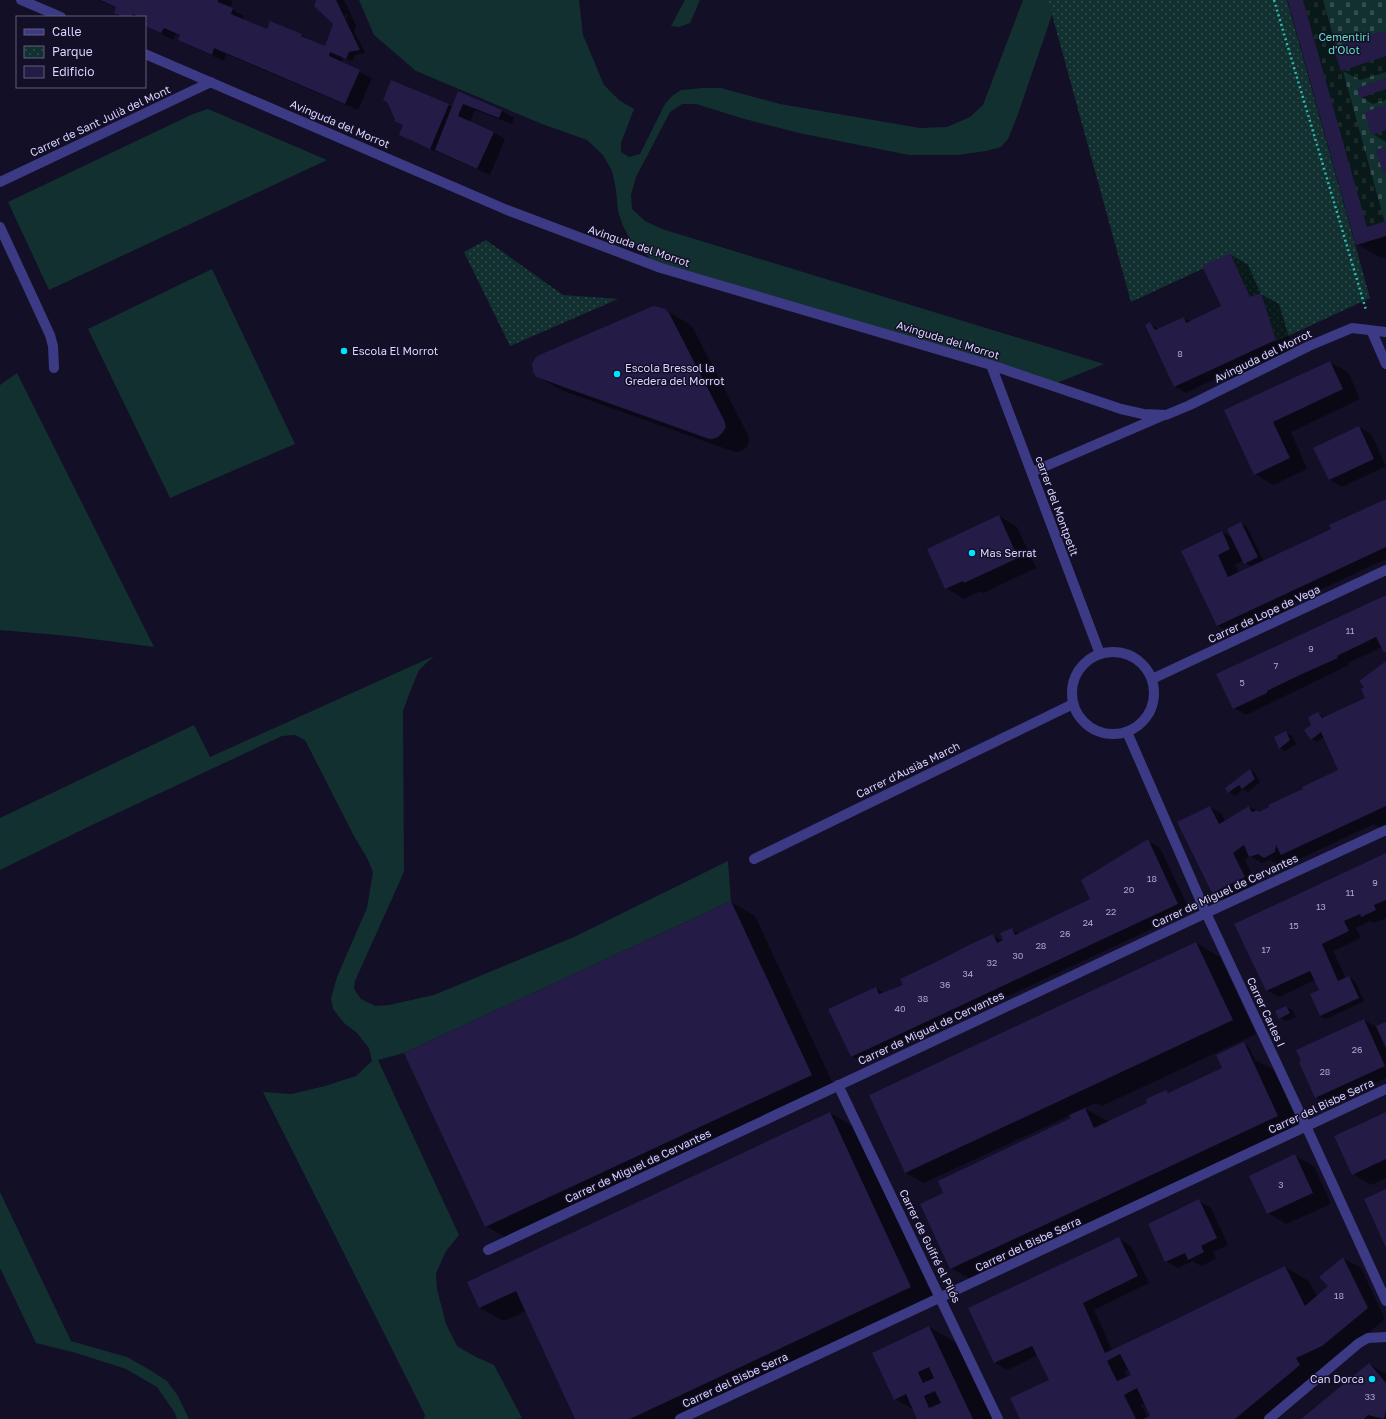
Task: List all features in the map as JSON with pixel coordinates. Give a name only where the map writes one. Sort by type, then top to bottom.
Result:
[{"type":"street","points":[[21,0],[59,16]]},
{"type":"street","name":"Avinguda del Morrot","points":[[146,54],[507,210],[661,268],[991,366],[1121,409],[1143,414],[1166,415]]},
{"type":"street","name":"Carrer de Sant Julià del Mont","points":[[0,182],[211,82]]},
{"type":"street","points":[[0,227],[50,335],[53,346],[54,368]]},
{"type":"street","name":"Avinguda del Morrot","points":[[1032,472],[1190,405],[1308,346],[1338,333],[1352,328],[1372,332],[1386,332]]},
{"type":"street","points":[[1372,332],[1386,364]]},
{"type":"street","name":"carrer del Montpetit","points":[[991,366],[1100,654]]},
{"type":"street","name":"Carrer de Lope de Vega","points":[[1152,679],[1386,570]]},
{"type":"street","points":[[1113,652],[1131,656],[1137,659],[1146,668],[1152,679],[1155,692],[1153,705],[1148,716],[1139,726],[1127,732],[1114,735],[1100,733],[1088,727],[1079,717],[1073,704],[1072,692],[1074,680],[1077,674],[1089,660],[1100,654],[1113,652]]},
{"type":"street","name":"Carrer d'Ausiàs March","points":[[754,859],[1073,704]]},
{"type":"street","name":"Carrer Carles I","points":[[1127,732],[1206,913],[1386,1301]]},
{"type":"street","name":"Carrer de Miguel de Cervantes","points":[[488,1250],[838,1084],[1386,830]]},
{"type":"street","name":"Carrer de Guifré el Pilós","points":[[838,1084],[998,1419]]},
{"type":"street","name":"Carrer del Bisbe Serra","points":[[680,1419],[1386,1089]]},
{"type":"street","points":[[1269,1419],[1359,1343],[1368,1338],[1386,1337]]},
{"type":"path","points":[[1274,0],[1372,332]]},
{"type":"green space","points":[[359,0],[579,0],[583,35],[604,85],[619,100],[634,109],[621,143],[621,152],[629,157],[640,154],[665,104],[672,96],[681,90],[702,88],[721,88],[780,104],[920,128],[947,127],[970,117],[983,105],[1023,0],[1057,0],[1018,114],[1008,139],[1001,147],[958,155],[909,155],[799,133],[741,118],[696,104],[682,104],[670,112],[636,177],[631,195],[632,209],[645,221],[662,229],[1104,364],[1052,385],[661,268],[631,241],[623,226],[618,211],[612,171],[603,155],[587,140],[542,124],[416,71],[374,35]]},
{"type":"green space","points":[[685,0],[700,0],[690,23],[679,27],[671,26]]},
{"type":"green space","points":[[1048,0],[1287,0],[1370,298],[1275,342],[1261,294],[1250,298],[1230,256],[1131,302]]},
{"type":"green space","name":"Cementiri d'Olot","points":[[1288,0],[1386,0],[1386,236],[1356,245]]},
{"type":"green space","points":[[208,109],[327,160],[49,290],[8,202],[193,114]]},
{"type":"green space","points":[[486,240],[563,295],[618,299],[510,346],[464,252]]},
{"type":"green space","points":[[212,269],[295,444],[170,498],[88,329]]},
{"type":"green space","points":[[17,373],[154,647],[69,636],[0,630],[0,385]]},
{"type":"green space","points":[[434,656],[419,670],[403,711],[404,872],[355,981],[354,989],[361,999],[375,1006],[389,1005],[434,995],[574,937],[728,861],[731,901],[404,1053],[378,1060],[459,1235],[446,1251],[436,1273],[437,1289],[446,1324],[457,1346],[494,1365],[522,1418],[517,1419],[424,1419],[425,1415],[263,1092],[292,1094],[325,1086],[356,1076],[372,1061],[369,1048],[357,1033],[344,1023],[333,1009],[331,998],[337,977],[367,908],[373,872],[305,740],[295,735],[282,736],[94,824],[0,870],[0,818],[194,725],[210,757]]},
{"type":"green space","points":[[0,1192],[71,1341],[127,1357],[167,1381],[178,1396],[189,1419],[177,1419],[175,1413],[157,1387],[126,1369],[76,1353],[36,1343],[0,1268]]},
{"type":"building","points":[[100,0],[218,0],[218,2],[233,8],[231,14],[267,29],[270,21],[302,34],[301,36],[325,46],[333,24],[314,6],[316,0],[336,0],[360,50],[349,52],[346,59],[330,52],[329,56],[360,70],[345,104],[214,48],[212,55],[178,40],[180,35],[164,28],[161,33],[146,26],[146,16],[138,16],[133,14],[132,16],[122,16],[114,13],[116,7]]},
{"type":"building","points":[[1288,0],[1303,0],[1367,227],[1386,221],[1386,236],[1356,245]]},
{"type":"building","points":[[1386,30],[1386,56],[1341,71],[1333,47]]},
{"type":"building","points":[[1386,78],[1386,89],[1360,98],[1357,88]]},
{"type":"building","points":[[391,80],[449,104],[430,149],[399,135],[403,125],[394,121],[395,119],[387,102],[383,100]]},
{"type":"building","points":[[458,91],[502,110],[499,118],[463,104],[458,116],[494,132],[477,169],[435,150]]},
{"type":"building","points":[[1386,105],[1386,130],[1372,135],[1364,112]]},
{"type":"building","points":[[1386,146],[1386,172],[1383,173],[1376,150]]},
{"type":"building","points":[[1230,253],[1250,297],[1261,293],[1276,340],[1174,387],[1145,325],[1150,322],[1155,330],[1184,317],[1186,323],[1221,306],[1202,266]]},
{"type":"building","name":"Escola Bressol la Gredera del Morrot","points":[[653,306],[665,309],[669,313],[724,420],[726,427],[718,437],[713,439],[707,438],[536,377],[533,372],[532,363],[537,356]]},
{"type":"building","points":[[1330,361],[1343,389],[1273,422],[1290,458],[1254,475],[1224,410]]},
{"type":"building","points":[[1359,426],[1374,459],[1329,480],[1313,448]]},
{"type":"building","points":[[1386,499],[1386,547],[1217,626],[1181,551],[1222,531],[1230,549],[1218,555],[1228,577],[1331,529],[1329,525]]},
{"type":"building","name":"Mas Serrat","points":[[999,515],[1018,558],[964,583],[963,581],[945,589],[927,549]]},
{"type":"building","points":[[1241,522],[1258,557],[1244,564],[1227,529]]},
{"type":"building","points":[[1386,595],[1386,652],[1384,653],[1376,637],[1337,656],[1338,658],[1267,691],[1267,693],[1233,709],[1216,674]]},
{"type":"building","points":[[1386,661],[1386,806],[1281,855],[1276,845],[1275,852],[1264,858],[1258,854],[1249,857],[1244,845],[1233,853],[1245,877],[1212,893],[1177,822],[1210,806],[1219,824],[1249,806],[1251,811],[1253,812],[1257,810],[1259,812],[1269,807],[1268,805],[1303,789],[1302,787],[1338,770],[1321,732],[1311,740],[1304,730],[1311,725],[1308,717],[1318,712],[1322,718],[1365,698],[1361,689],[1364,687],[1359,681]]},
{"type":"building","points":[[1286,731],[1290,740],[1279,749],[1274,737]]},
{"type":"building","points":[[1250,769],[1255,779],[1242,789],[1239,785],[1228,793],[1225,788]]},
{"type":"building","points":[[1148,839],[1178,904],[851,1057],[828,1009],[876,987],[879,994],[903,985],[900,979],[969,945],[993,934],[997,943],[1003,940],[1000,933],[1012,928],[1015,935],[1090,899],[1081,880]]},
{"type":"building","points":[[1386,853],[1386,900],[1374,905],[1376,910],[1361,917],[1360,914],[1344,921],[1349,931],[1322,944],[1338,981],[1349,976],[1359,998],[1320,1016],[1310,994],[1319,990],[1310,971],[1266,991],[1234,924]]},
{"type":"building","points":[[731,901],[812,1075],[485,1227],[404,1053]]},
{"type":"building","points":[[1196,942],[1233,1020],[905,1173],[869,1095]]},
{"type":"building","points":[[1286,1006],[1290,1013],[1279,1019],[1275,1011]]},
{"type":"building","points":[[1364,1019],[1385,1066],[1315,1098],[1299,1062],[1301,1061],[1296,1050]]},
{"type":"building","points":[[1386,1022],[1386,1047],[1376,1026]]},
{"type":"building","points":[[1244,1042],[1278,1116],[950,1269],[920,1204],[943,1193],[938,1181],[1071,1118],[1069,1115],[1085,1108],[1094,1128],[1147,1103],[1146,1099],[1166,1090],[1168,1093],[1222,1068],[1216,1055]]},
{"type":"building","points":[[830,1112],[911,1287],[630,1419],[575,1419],[516,1291],[479,1308],[467,1282]]},
{"type":"building","points":[[1386,1112],[1386,1159],[1352,1175],[1334,1136]]},
{"type":"building","points":[[1295,1154],[1313,1193],[1267,1214],[1249,1176]]},
{"type":"building","points":[[1386,1189],[1386,1248],[1364,1199]]},
{"type":"building","points":[[1199,1199],[1217,1238],[1201,1246],[1204,1252],[1188,1260],[1185,1253],[1165,1262],[1148,1224]]},
{"type":"building","points":[[1119,1237],[1138,1276],[1083,1303],[1105,1353],[1285,1266],[1305,1306],[1328,1286],[1319,1277],[1343,1257],[1368,1308],[1322,1346],[1296,1358],[1300,1365],[1235,1419],[1143,1419],[1150,1416],[1137,1388],[1124,1395],[1136,1419],[1020,1419],[1010,1398],[1049,1380],[1032,1346],[994,1363],[968,1308]],"holes":[[[1120,1354],[1131,1375],[1117,1381],[1107,1361]]]},
{"type":"building","points":[[929,1326],[973,1419],[917,1419],[906,1394],[894,1400],[872,1353]],"holes":[[[929,1367],[934,1378],[923,1383],[918,1372]],[[935,1391],[941,1403],[929,1408],[924,1396]]]},
{"type":"building","points":[[1369,1363],[1386,1383],[1386,1410],[1384,1419],[1368,1415],[1364,1419],[1301,1419]]},
{"type":"place","name":"Escola El Morrot","points":[[344,351]]},
{"type":"place","name":"Escola Bressol la Gredera del Morrot","points":[[617,374]]},
{"type":"place","name":"Mas Serrat","points":[[972,553]]},
{"type":"place","name":"Can Dorca","points":[[1372,1379]]}]
